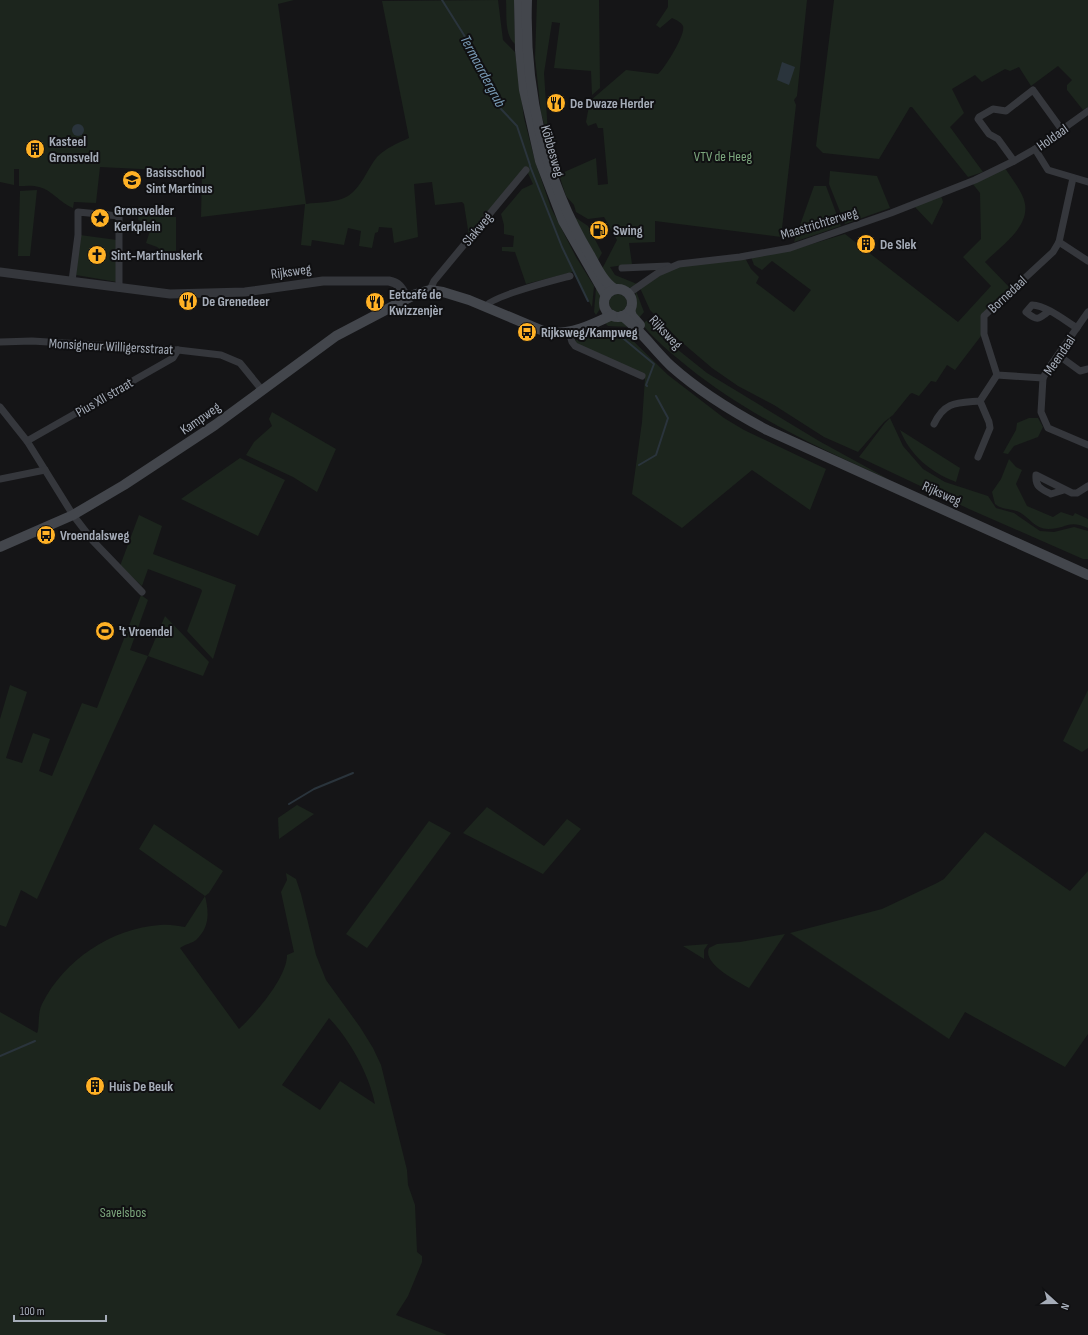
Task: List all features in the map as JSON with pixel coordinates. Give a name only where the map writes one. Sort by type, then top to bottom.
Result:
[{"type":"main road","name":"Köbbesweg","points":[[519,0],[524,50],[527,108],[535,143],[547,182],[566,226],[606,296]]},
{"type":"main road","name":"Köbbesweg","points":[[527,0],[524,50],[542,140],[556,184],[585,247],[608,284],[615,289]]},
{"type":"main road","points":[[408,298],[430,290],[443,292],[485,307],[544,332],[570,332],[582,329],[630,310],[632,302],[629,293],[623,289],[615,289],[606,296],[605,308],[601,314],[582,329]]},
{"type":"main road","name":"Kampweg","points":[[0,547],[73,514],[155,466],[343,331],[408,298]]},
{"type":"main road","points":[[605,308],[617,316]]},
{"type":"main road","name":"Rijksweg","points":[[630,310],[633,317],[654,341],[687,373],[722,399],[784,437]]},
{"type":"main road","name":"Rijksweg","points":[[617,316],[672,366],[708,395],[745,418],[1088,575]]},
{"type":"street","points":[[1014,160],[998,139],[989,134],[978,119],[979,117],[993,109],[1006,111],[1033,90],[1062,130]]},
{"type":"street","name":"Holdaal","points":[[1014,160],[1034,149],[1088,111]]},
{"type":"street","points":[[1034,149],[1048,170],[1088,182]]},
{"type":"street","name":"Maastrichterweg","points":[[629,293],[658,273],[672,266],[690,262],[760,254],[809,243],[861,225],[975,180],[1014,160]]},
{"type":"street","name":"Slakweg","points":[[430,290],[434,281],[526,170]]},
{"type":"street","name":"Bornedaal","points":[[997,375],[984,334],[984,316],[1053,252],[1059,242],[1072,178]]},
{"type":"street","points":[[72,281],[78,235],[78,212],[119,216],[119,288]]},
{"type":"street","points":[[1059,242],[1088,261]]},
{"type":"street","points":[[622,268],[672,266]]},
{"type":"street","name":"Rijksweg","points":[[0,272],[170,294],[245,292],[312,282],[354,280],[396,283],[401,287],[408,298]]},
{"type":"street","points":[[485,307],[488,303],[500,296],[570,276]]},
{"type":"street","points":[[1049,311],[1078,328]]},
{"type":"street","name":"Meendaal","points":[[1088,312],[1043,378],[1041,412],[1048,428],[1088,445]]},
{"type":"street","points":[[570,332],[572,342],[575,346],[642,376]]},
{"type":"street","name":"Monsigneur Willigersstraat","points":[[0,342],[32,341],[178,350],[221,355],[240,363],[262,390]]},
{"type":"street","name":"Pius XII straat","points":[[27,441],[173,358],[178,350]]},
{"type":"street","points":[[1058,354],[1080,371],[1088,369]]},
{"type":"street","points":[[980,402],[997,375],[1043,378]]},
{"type":"street","points":[[934,424],[940,413],[948,405],[980,402]]},
{"type":"street","points":[[978,457],[990,428],[989,422],[980,402]]},
{"type":"street","points":[[0,407],[27,441],[73,514],[97,546],[142,592]]},
{"type":"street","points":[[0,479],[45,470]]},
{"type":"street","points":[[1064,490],[1077,493],[1088,486]]},
{"type":"green space","points":[[0,0],[294,0],[278,4],[306,204],[333,201],[348,196],[361,183],[377,157],[388,148],[409,138],[382,1],[498,0],[503,40],[515,52],[524,118],[535,161],[551,208],[576,257],[594,286],[592,307],[573,272],[526,284],[515,252],[502,251],[502,247],[513,247],[514,236],[504,234],[504,225],[501,214],[522,189],[533,184],[525,167],[469,236],[464,204],[462,202],[435,205],[432,182],[414,184],[418,237],[394,243],[392,228],[379,227],[378,232],[375,233],[372,248],[359,246],[361,231],[348,228],[344,245],[312,240],[311,246],[301,245],[305,204],[201,217],[202,172],[100,167],[96,203],[74,202],[73,208],[44,189],[34,186],[19,186],[19,169],[14,169],[14,185],[0,182]]},
{"type":"green space","points":[[506,0],[514,0],[515,44],[509,35],[506,18]]},
{"type":"green space","points":[[537,0],[599,0],[600,88],[592,95],[591,71],[554,68],[560,23],[552,22],[544,73],[547,134],[541,113],[535,58]]},
{"type":"green space","name":"VTV de Heeg","points":[[668,0],[807,0],[797,96],[794,100],[796,105],[781,237],[655,221],[655,242],[629,243],[632,264],[610,267],[615,275],[637,284],[628,289],[615,286],[602,269],[617,240],[604,217],[588,219],[576,212],[574,205],[566,196],[548,141],[555,138],[556,142],[552,144],[562,173],[596,158],[598,185],[608,184],[603,128],[598,128],[596,123],[588,126],[586,122],[590,101],[626,70],[658,74],[661,71],[674,51],[683,30],[681,23],[672,18],[660,28],[656,25],[668,7]]},
{"type":"green space","points":[[834,0],[1088,0],[1088,107],[1083,110],[1067,90],[1067,85],[1072,80],[1058,66],[1031,86],[1019,67],[1010,71],[1005,69],[982,82],[975,75],[952,89],[964,113],[950,127],[983,172],[968,177],[912,107],[910,107],[879,159],[823,153],[816,146]]},
{"type":"green space","points":[[1005,168],[1024,199],[1025,213],[1023,221],[1018,229],[985,262],[1010,288],[984,313],[984,332],[955,370],[947,365],[936,382],[931,381],[919,396],[912,393],[910,394],[893,415],[884,422],[858,452],[824,437],[774,405],[738,386],[712,368],[678,339],[650,310],[640,288],[671,269],[687,265],[745,258],[751,269],[759,277],[756,283],[794,312],[811,290],[772,261],[762,270],[754,265],[751,257],[802,247],[845,234],[958,322],[991,286],[963,257],[981,239],[980,193],[972,183]]},
{"type":"green space","points":[[830,171],[877,176],[890,208],[845,224],[829,184]]},
{"type":"green space","points":[[814,186],[826,186],[841,226],[794,242]]},
{"type":"green space","points":[[37,190],[30,256],[18,256],[20,191]]},
{"type":"green space","points":[[941,195],[943,202],[932,225],[914,206]]},
{"type":"green space","points":[[140,208],[156,209],[168,217],[176,217],[176,261],[157,247],[146,243],[152,225],[138,220]]},
{"type":"green space","points":[[573,216],[588,226],[602,253],[598,260]]},
{"type":"green space","points":[[80,235],[117,240],[117,282],[76,275]]},
{"type":"green space","points":[[596,288],[603,294],[602,306],[596,315],[594,312]]},
{"type":"green space","points":[[636,291],[644,312],[638,319],[633,310]]},
{"type":"green space","points":[[618,294],[624,297],[627,303],[624,309],[618,312],[612,309],[609,303],[612,297]]},
{"type":"green space","points":[[612,319],[620,319],[628,327],[608,326],[604,322]]},
{"type":"green space","points":[[649,319],[677,349],[707,373],[819,441],[890,480],[785,430],[735,401],[711,385],[670,352],[647,330],[642,324]]},
{"type":"green space","points":[[601,330],[625,333],[668,375],[724,418],[744,430],[826,469],[810,510],[752,470],[682,528],[632,494],[642,422],[645,378],[644,374],[578,345],[573,341]]},
{"type":"green space","points":[[272,412],[336,449],[317,492],[293,477],[246,455],[254,442],[272,426],[269,419]]},
{"type":"green space","points":[[890,418],[903,446],[923,469],[945,482],[988,496],[996,508],[1014,513],[1040,531],[1054,532],[1074,527],[1088,531],[1088,559],[1083,559],[969,509],[859,457]]},
{"type":"green space","points":[[1029,418],[1038,418],[1043,427],[1038,437],[1014,446],[1008,454],[1003,453],[1016,430],[1017,423]]},
{"type":"green space","points":[[900,430],[960,468],[956,482],[929,468],[922,462],[909,447]]},
{"type":"green space","points":[[240,458],[285,480],[258,536],[181,499]]},
{"type":"green space","points":[[1009,459],[1016,467],[1022,470],[1016,484],[1027,506],[1053,517],[1061,512],[1073,516],[1075,513],[1088,519],[1088,528],[1076,524],[1054,529],[1039,527],[1023,514],[995,504],[992,492],[1001,479]]},
{"type":"green space","points":[[139,515],[162,526],[153,554],[236,585],[213,659],[187,631],[202,591],[201,589],[148,569],[142,586],[120,566]]},
{"type":"green space","points":[[141,595],[148,600],[130,650],[148,656],[37,899],[21,890],[6,927],[0,925],[0,719],[10,685],[27,692],[6,758],[22,763],[33,733],[50,739],[39,771],[52,776],[82,703],[97,708]]},
{"type":"green space","points":[[165,616],[209,662],[203,676],[148,656]]},
{"type":"green space","points":[[1088,690],[1088,748],[1082,752],[1063,741]]},
{"type":"green space","points":[[297,805],[314,814],[279,839],[278,818]]},
{"type":"green space","points":[[487,807],[544,846],[567,819],[581,829],[543,874],[463,833]]},
{"type":"green space","points":[[429,821],[451,833],[367,948],[346,934]]},
{"type":"green space","points":[[154,824],[223,871],[209,893],[205,896],[139,849]]},
{"type":"green space","points":[[985,832],[1070,891],[1088,871],[1088,1034],[1065,1067],[965,1012],[949,1039],[790,933],[882,909],[937,883],[944,879]]},
{"type":"green space","name":"Savelsbos","points":[[286,873],[296,879],[316,955],[326,980],[360,1027],[373,1048],[381,1065],[407,1170],[408,1185],[415,1205],[417,1252],[422,1256],[422,1262],[408,1296],[396,1315],[447,1335],[0,1335],[0,1012],[37,1033],[40,1008],[51,988],[76,960],[91,949],[124,932],[142,927],[173,925],[185,927],[205,896],[208,914],[204,930],[195,941],[180,948],[239,1029],[269,995],[282,974],[286,964],[287,955],[294,952],[281,892],[287,880]],"holes":[[[329,1018],[358,1058],[368,1081],[375,1104],[340,1081],[320,1110],[282,1085]]]},
{"type":"green space","points":[[785,934],[749,988],[715,966],[708,954],[709,948],[717,944],[740,942]]},
{"type":"green space","points":[[708,944],[704,950],[704,959],[683,946]]},
{"type":"shaded area","points":[[782,62],[795,67],[789,85],[777,80]]},
{"type":"shaded area","points":[[78,124],[82,126],[84,130],[82,134],[78,136],[74,134],[72,130],[74,126]]},
{"type":"waterway","name":"Termaardergrub","points":[[442,0],[464,35],[501,109],[517,126],[530,165]]},
{"type":"waterway","name":"Termaardergrub","points":[[530,166],[562,247],[588,301]]},
{"type":"waterway","name":"Termaardergrub","points":[[618,334],[654,364],[646,385],[647,386]]},
{"type":"waterway","name":"Termaardergrub","points":[[639,465],[656,455],[668,418],[656,396]]},
{"type":"waterway","name":"Termaardergrub","points":[[289,804],[314,789],[353,773]]},
{"type":"waterway","name":"Termaardergrub","points":[[0,1056],[35,1041]]},
{"type":"place","name":"De Dwaze Herder","points":[[556,103]]},
{"type":"place","name":"Kasteel Gronsveld","points":[[35,149]]},
{"type":"place","name":"Basisschool Sint Martinus","points":[[132,180]]},
{"type":"place","name":"Gronsvelder Kerkplein","points":[[100,218]]},
{"type":"place","name":"Swing","points":[[599,230]]},
{"type":"place","name":"De Slek","points":[[866,244]]},
{"type":"place","name":"Sint-Martinuskerk","points":[[97,255]]},
{"type":"place","name":"De Grenedeer","points":[[188,301]]},
{"type":"place","name":"Eetcafé de Kwizzenjèr","points":[[375,302]]},
{"type":"place","name":"Rijksweg/Kampweg","points":[[527,332]]},
{"type":"place","name":"Vroendalsweg","points":[[46,535]]},
{"type":"place","name":"'t Vroendel","points":[[105,631]]},
{"type":"place","name":"Huis De Beuk","points":[[95,1086]]}]
